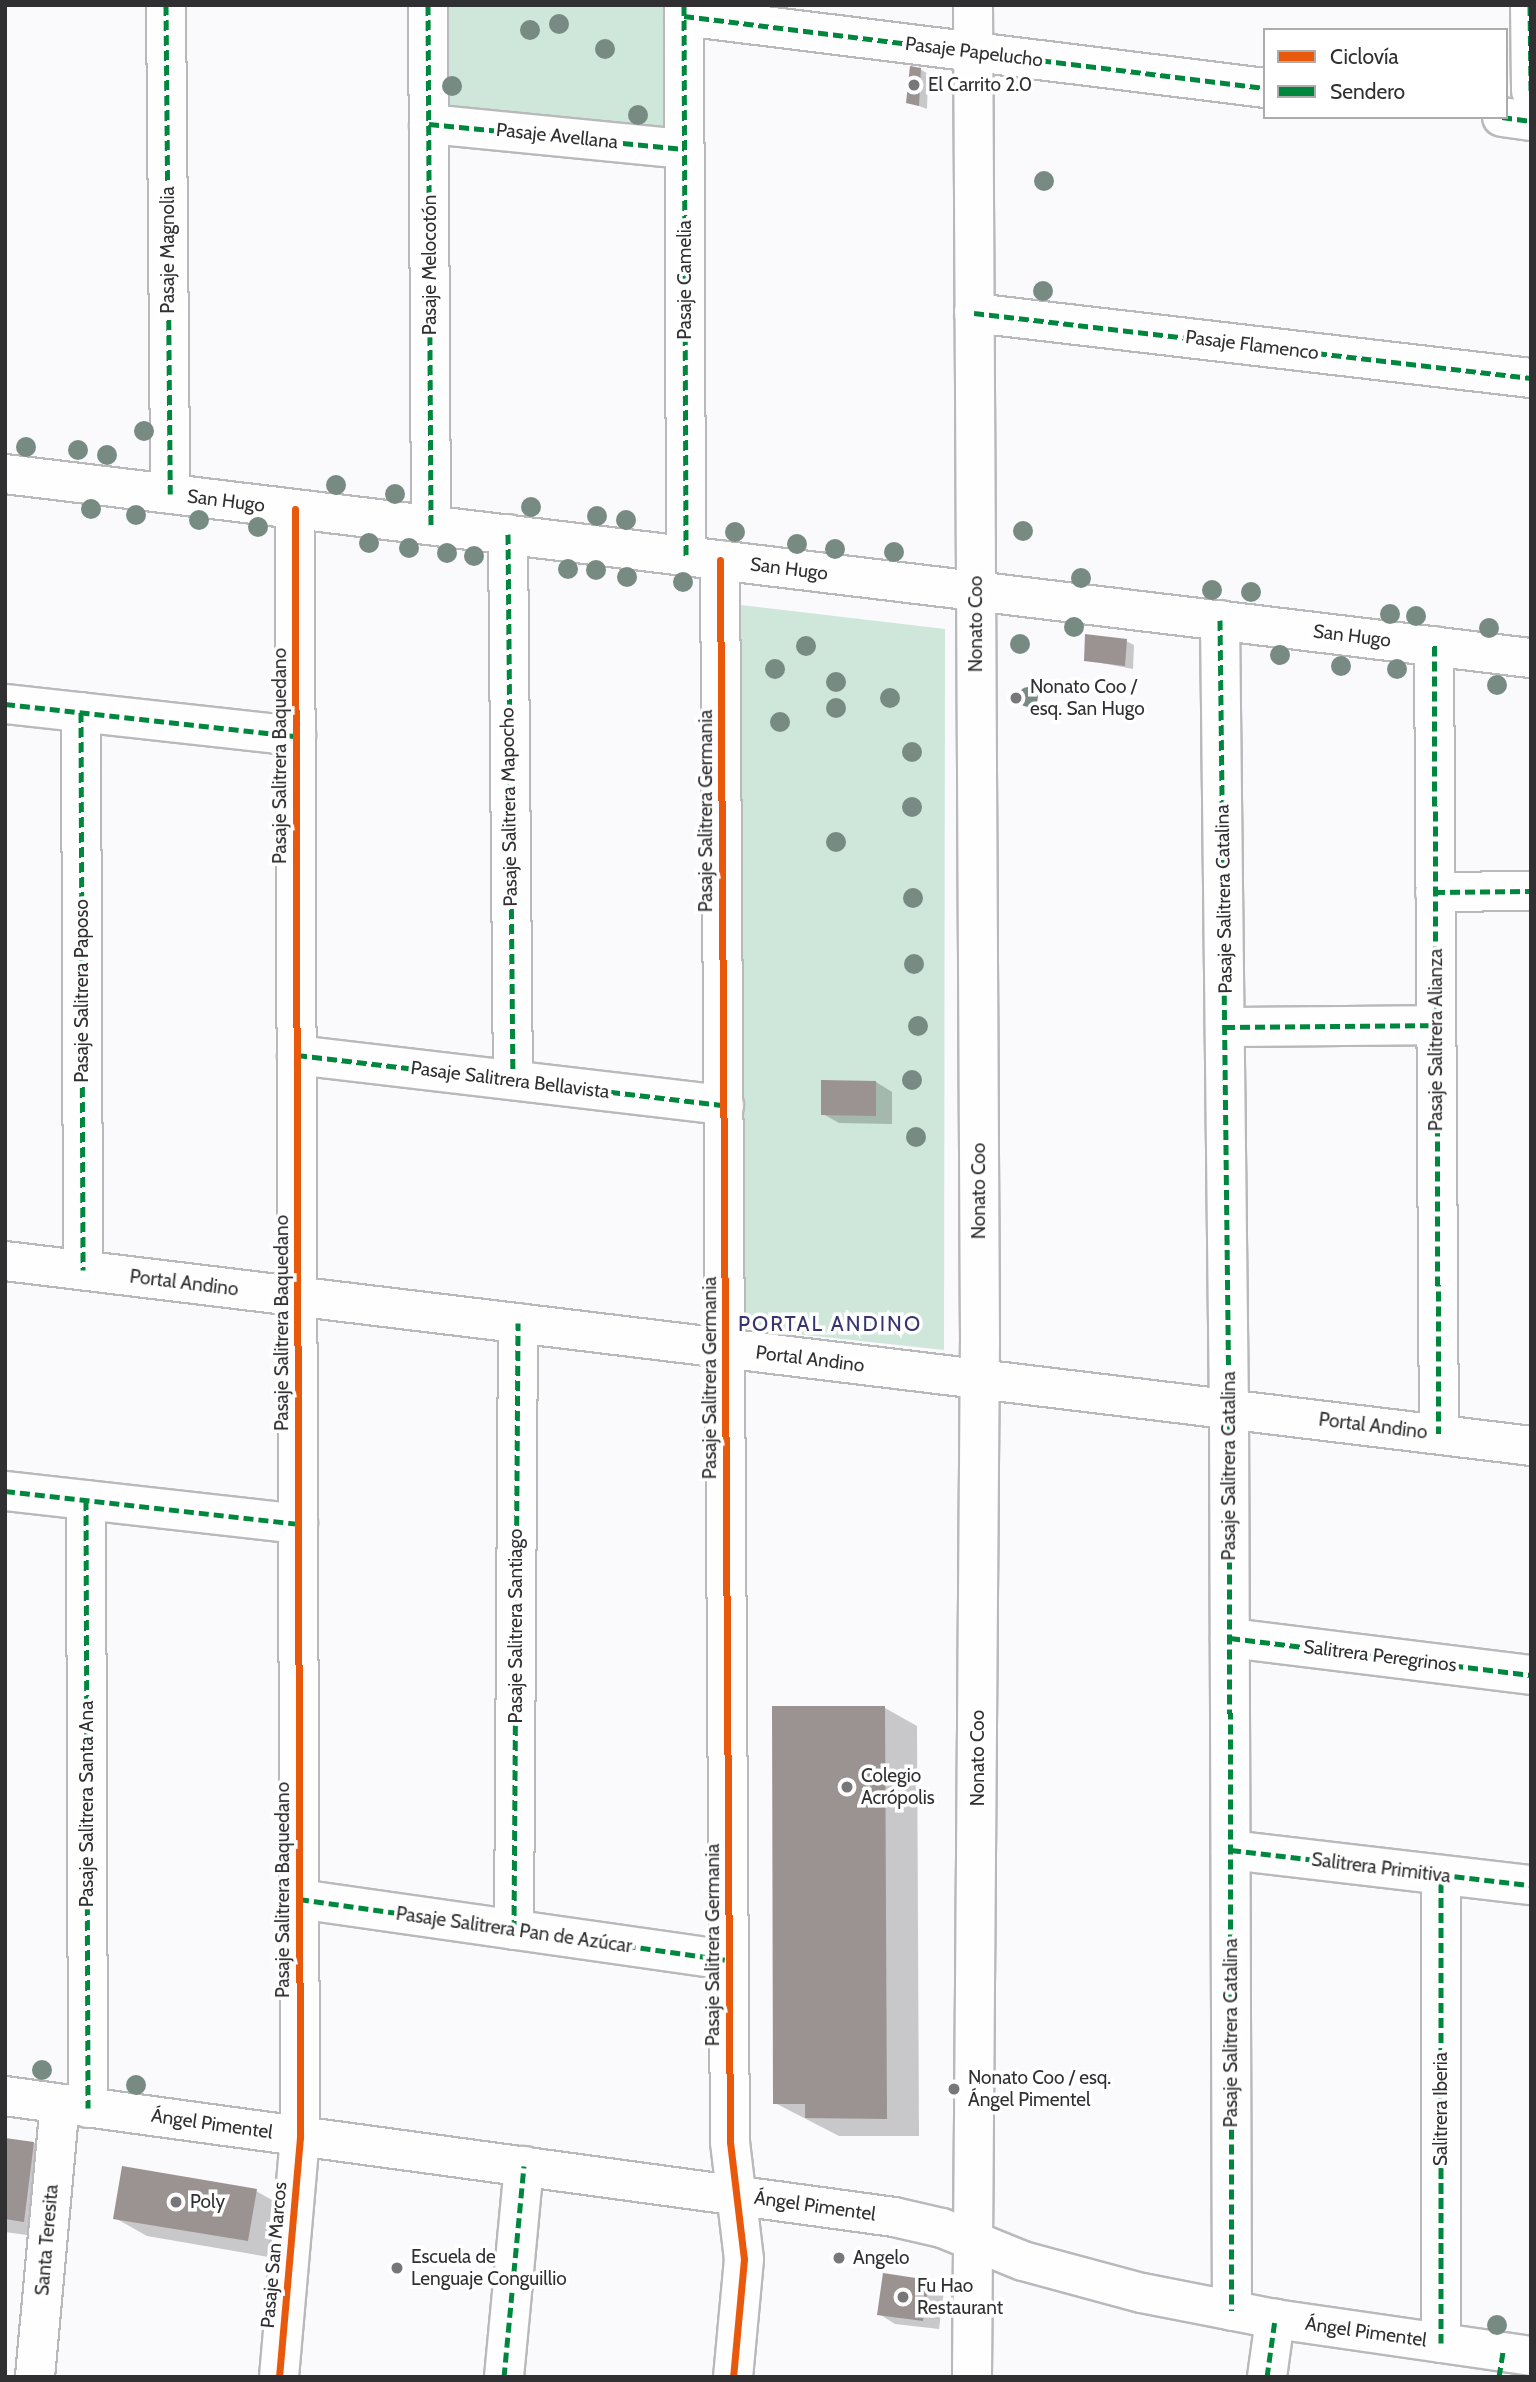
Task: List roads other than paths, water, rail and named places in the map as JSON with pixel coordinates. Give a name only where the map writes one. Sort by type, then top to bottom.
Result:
[{"type":"street","name":"Pasaje Magnolia","points":[[166,5],[170,494]]},
{"type":"street","name":"Pasaje Melocotón","points":[[428,5],[431,525]]},
{"type":"street","name":"Nonato Coo","points":[[972,2377],[979,1378],[973,5]]},
{"type":"street","points":[[1530,5],[1531,91]]},
{"type":"street","name":"Pasaje Papelucho","points":[[684,10],[973,51],[1263,88]]},
{"type":"street","name":"Pasaje Camelia","points":[[684,10],[684,149],[703,558]]},
{"type":"street","points":[[1508,118],[1531,121]]},
{"type":"street","name":"Pasaje Avellana","points":[[429,124],[684,149]]},
{"type":"street","name":"Pasaje Flamenco","points":[[974,313],[1531,378]]},
{"type":"street","name":"San Hugo","points":[[5,474],[1531,658]]},
{"type":"street","name":"Pasaje Salitrera Baquedano","points":[[295,509],[300,2137]]},
{"type":"street","name":"Pasaje Salitrera Mapocho","points":[[508,534],[513,1080]]},
{"type":"street","name":"Pasaje Salitrera Germania","points":[[703,558],[724,1105],[730,2142],[744,2259],[733,2377]]},
{"type":"street","name":"Pasaje Salitrera Catalina","points":[[1220,620],[1229,1409],[1232,2312]]},
{"type":"street","name":"Pasaje Salitrera Alianza","points":[[1434,646],[1439,1434]]},
{"type":"street","points":[[5,704],[296,736]]},
{"type":"street","name":"Pasaje Salitrera Paposo","points":[[81,712],[83,1270]]},
{"type":"street","points":[[1435,892],[1531,891]]},
{"type":"street","points":[[1225,1027],[1436,1025]]},
{"type":"street","name":"Pasaje Salitrera Bellavista","points":[[297,1055],[724,1105]]},
{"type":"street","name":"Portal Andino","points":[[5,1261],[1531,1446]]},
{"type":"street","name":"Pasaje Salitrera Santiago","points":[[514,1930],[517,1323]]},
{"type":"street","points":[[5,1491],[298,1524]]},
{"type":"street","name":"Pasaje Salitrera Santa Ana","points":[[74,2106],[86,1500]]},
{"type":"street","name":"Salitrera Peregrinos","points":[[1230,1638],[1531,1675]]},
{"type":"street","name":"Salitrera Primitiva","points":[[1231,1850],[1531,1885]]},
{"type":"street","name":"Salitrera Iberia","points":[[1441,1875],[1441,2343]]},
{"type":"street","name":"Pasaje Salitrera Pan de Azúcar","points":[[299,1899],[729,1960]]},
{"type":"street","name":"Ángel Pimentel","points":[[5,2096],[894,2217],[975,2241],[1076,2277],[1232,2312],[1441,2343],[1511,2361]]},
{"type":"street","name":"Santa Teresita","points":[[35,2377],[74,2106]]},
{"type":"street","name":"Pasaje San Marcos","points":[[279,2377],[300,2137]]},
{"type":"street","points":[[504,2377],[524,2166]]},
{"type":"street","points":[[1267,2377],[1275,2319]]},
{"type":"place","name":"El Carrito 2.0","points":[[914,85]]},
{"type":"place","name":"Nonato Coo / esq. San Hugo","points":[[1016,698]]},
{"type":"place","name":"Colegio Acrópolis","points":[[847,1787]]},
{"type":"place","name":"Nonato Coo / esq. Ángel Pimentel","points":[[954,2089]]},
{"type":"place","name":"Poly","points":[[176,2202]]},
{"type":"place","name":"Angelo","points":[[839,2258]]},
{"type":"place","name":"Escuela de Lenguaje Conguillio","points":[[397,2268]]},
{"type":"place","name":"Fu Hao Restaurant","points":[[903,2297]]},
{"type":"district","name":"PORTAL ANDINO","points":[[830,1324]]}]
